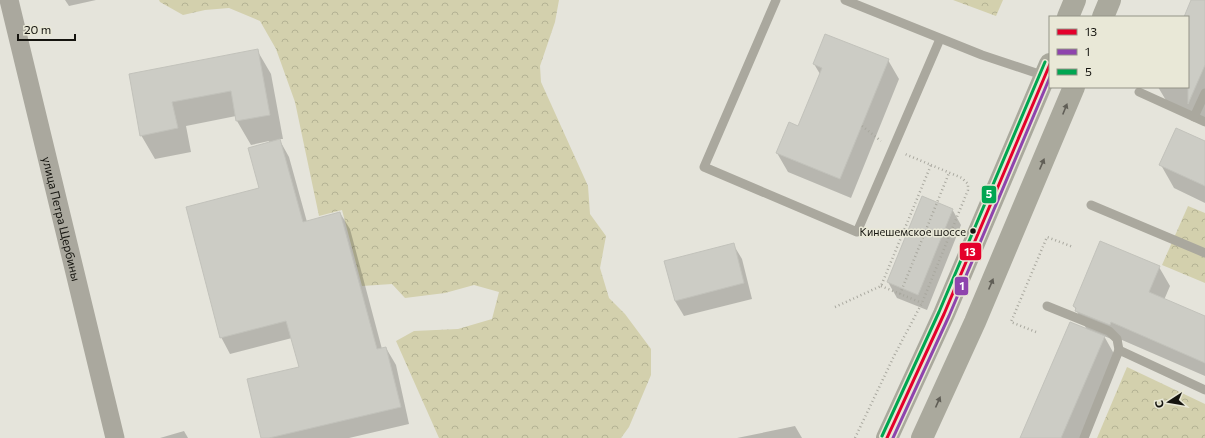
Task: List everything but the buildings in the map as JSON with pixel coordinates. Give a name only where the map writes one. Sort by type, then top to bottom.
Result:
[{"type":"main road","points":[[1068,16],[1075,0]]},
{"type":"main road","points":[[1103,16],[1110,0]]},
{"type":"main road","points":[[887,438],[944,314],[1048,70]]},
{"type":"main road","points":[[922,438],[975,322],[1074,88]]},
{"type":"street","name":"улица Петра Щербины","points":[[9,0],[115,438]]},
{"type":"lane","points":[[776,0],[704,167],[857,232],[940,38]]},
{"type":"lane","points":[[845,0],[982,56],[1048,70]]},
{"type":"lane","points":[[1139,92],[1205,122]]},
{"type":"lane","points":[[1194,117],[1205,92]]},
{"type":"lane","points":[[1091,205],[1205,253]]},
{"type":"lane","points":[[1047,306],[1109,331],[1117,339],[1119,350],[1084,438]]},
{"type":"lane","points":[[1119,350],[1205,390]]},
{"type":"path","points":[[854,438],[922,303],[968,190],[968,184],[962,178],[893,149],[862,126]]},
{"type":"path","points":[[835,307],[881,286],[931,165]]},
{"type":"path","points":[[900,294],[949,173]]},
{"type":"path","points":[[1036,332],[1011,322],[1047,237],[1073,247]]},
{"type":"path","points":[[881,286],[922,303]]},
{"type":"green space","points":[[159,0],[559,0],[555,22],[540,66],[541,82],[588,186],[590,214],[606,236],[600,268],[609,298],[625,314],[651,349],[651,375],[629,427],[621,438],[439,438],[396,341],[414,331],[458,329],[492,319],[499,292],[474,285],[445,293],[405,298],[392,284],[362,286],[342,210],[319,216],[295,102],[276,49],[260,21],[229,8],[205,10],[183,15]]},
{"type":"green space","points":[[953,0],[1003,0],[996,16]]},
{"type":"green space","points":[[1188,206],[1205,213],[1205,283],[1162,265]]},
{"type":"green space","points":[[1127,367],[1205,404],[1205,438],[1097,438]]},
{"type":"transit line","name":"5","points":[[882,436],[939,312],[1045,62]]},
{"type":"transit line","name":"13","points":[[887,438],[944,314],[1049,66]]},
{"type":"transit line","name":"1","points":[[893,438],[949,316],[1049,79]]},
{"type":"place","name":"Кинешемское шоссе","points":[[973,231]]}]
